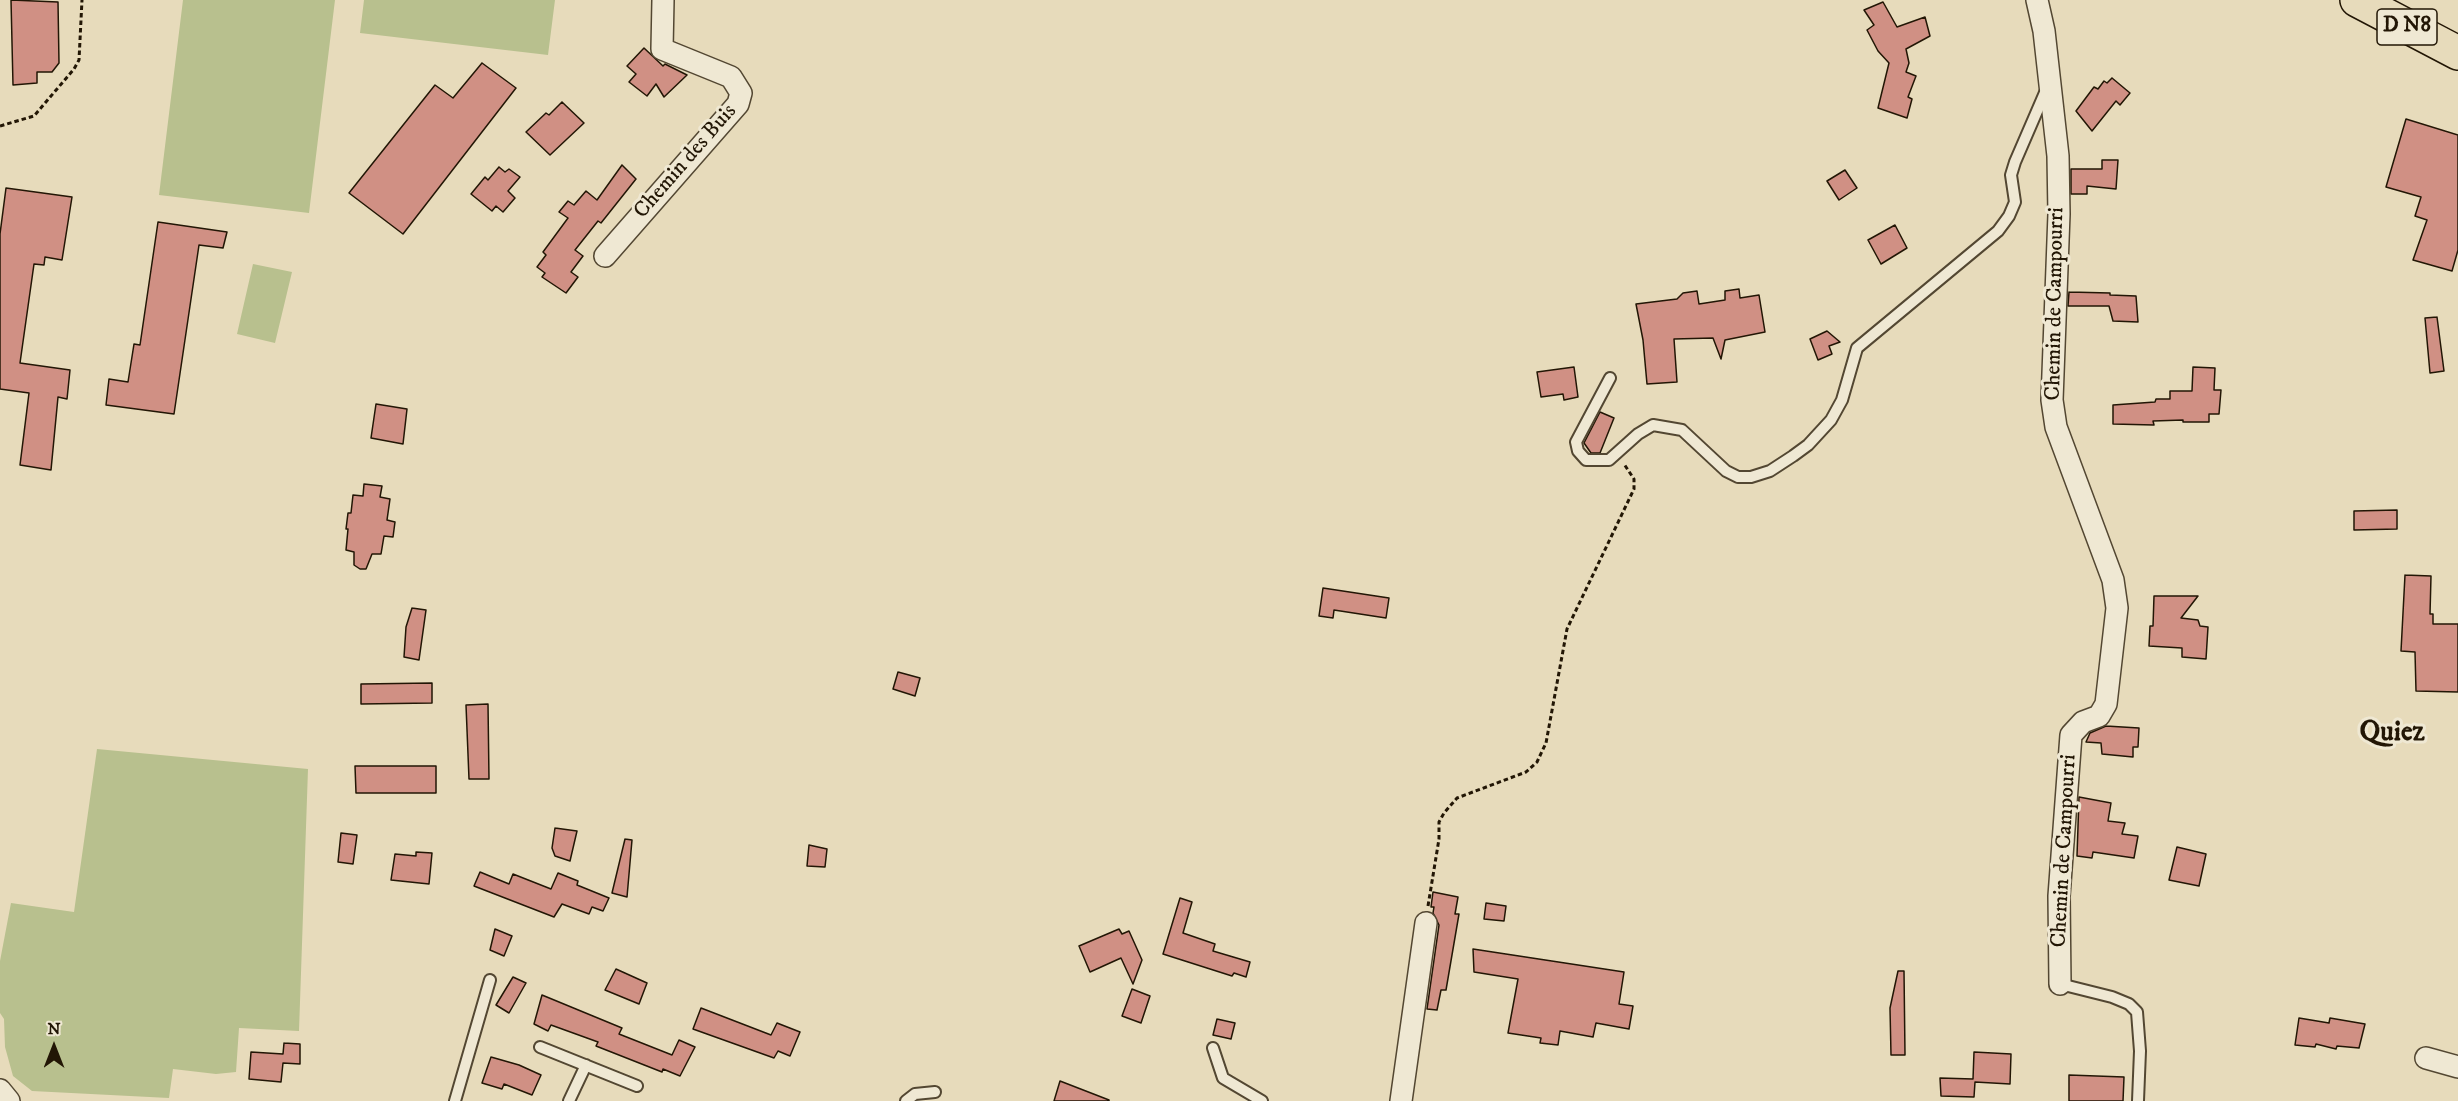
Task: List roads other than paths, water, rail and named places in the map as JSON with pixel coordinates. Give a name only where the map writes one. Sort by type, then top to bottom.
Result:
[{"type":"main road","name":"D N8","points":[[2357,0],[2458,53]]},
{"type":"street","name":"Chemin des Buis","points":[[604,256],[738,104],[741,93],[731,77],[662,49],[663,0]]},
{"type":"street","name":"Chemin de Campourri","points":[[2037,0],[2044,31],[2058,156],[2059,214],[2052,400],[2056,427],[2113,580],[2117,608],[2106,704],[2099,716],[2083,722],[2071,735],[2059,896],[2060,984]]},
{"type":"street","points":[[1401,1101],[1426,923]]},
{"type":"street","points":[[2426,1058],[2458,1067]]},
{"type":"street","points":[[0,1090],[9,1101]]},
{"type":"lane","points":[[1610,378],[1576,441],[1578,451],[1586,460],[1610,460],[1638,434],[1653,425],[1682,430],[1726,471],[1738,477],[1751,477],[1770,471],[1808,446],[1831,420],[1842,400],[1857,348],[1998,231],[2010,216],[2015,202],[2011,175],[2049,82]]},
{"type":"lane","points":[[455,1101],[490,980]]},
{"type":"lane","name":"Chemin de Campourri","points":[[2060,984],[2121,1000],[2129,1004],[2136,1012],[2140,1051],[2138,1101]]},
{"type":"lane","points":[[540,1047],[637,1086]]},
{"type":"lane","points":[[1212,1048],[1223,1078],[1262,1101]]},
{"type":"lane","points":[[569,1101],[585,1065]]},
{"type":"lane","points":[[906,1101],[915,1094],[935,1092]]},
{"type":"district","name":"Quiez","points":[[2392,734]]}]
